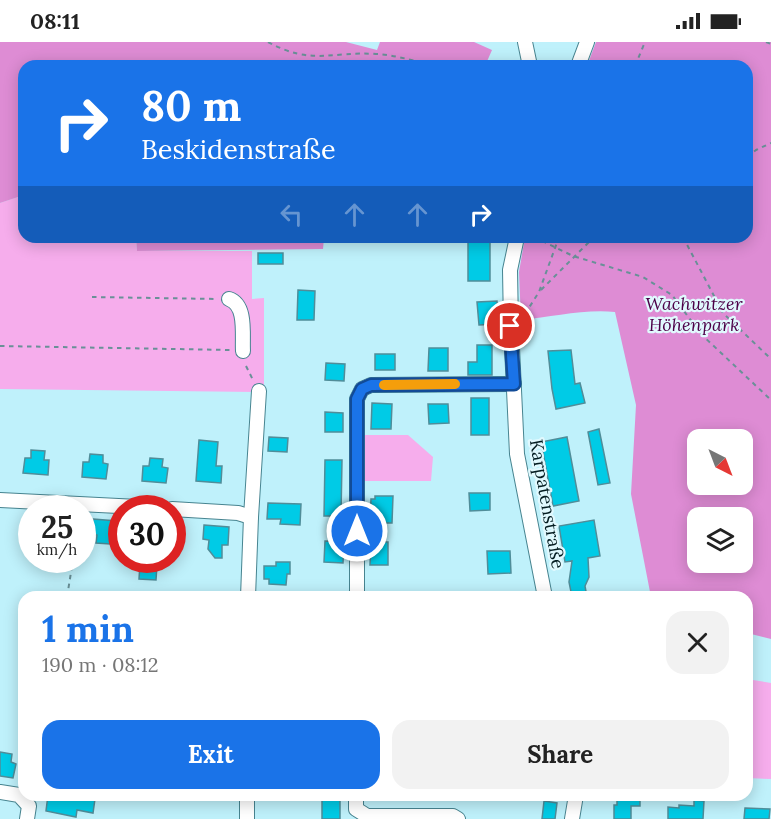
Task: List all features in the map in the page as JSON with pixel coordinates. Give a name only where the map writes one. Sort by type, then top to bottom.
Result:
[{"type":"street","points":[[525,42],[529,60]]},
{"type":"street","points":[[580,60],[588,42]]},
{"type":"street","name":"Karpatenstraße","points":[[516,243],[510,270],[510,326],[517,454],[544,591]]},
{"type":"street","points":[[229,299],[236,301],[240,308],[243,351]]},
{"type":"street","points":[[357,591],[357,399],[362,389],[371,385],[514,384]]},
{"type":"street","points":[[248,591],[250,517],[253,510],[259,392]]},
{"type":"street","points":[[0,500],[108,505]]},
{"type":"street","points":[[186,510],[238,513],[250,517]]},
{"type":"street","points":[[0,792],[18,795]]},
{"type":"street","points":[[25,801],[30,806],[27,819]]},
{"type":"street","points":[[247,801],[247,819]]},
{"type":"street","points":[[356,801],[356,809],[367,816],[453,816],[458,819]]},
{"type":"street","points":[[573,819],[575,801]]},
{"type":"path","points":[[268,42],[305,56],[375,54],[408,60]]},
{"type":"path","points":[[638,60],[645,42]]},
{"type":"path","points":[[766,42],[771,44]]},
{"type":"path","points":[[753,152],[771,143]]},
{"type":"path","points":[[548,243],[573,256],[642,277],[672,296],[701,334],[771,400]]},
{"type":"path","points":[[539,292],[556,243]]},
{"type":"path","points":[[510,326],[521,320],[539,292],[587,243]]},
{"type":"path","points":[[686,243],[723,313],[771,359]]},
{"type":"path","points":[[92,297],[229,299]]},
{"type":"path","points":[[0,346],[243,351]]},
{"type":"path","points":[[68,591],[71,573]]},
{"type":"shaded area","points":[[18,197],[18,243],[136,243],[137,251],[252,251],[252,299],[264,298],[264,392],[0,389],[0,203]]},
{"type":"shaded area","points":[[364,435],[408,435],[433,457],[431,481],[364,481]]},
{"type":"shaded area","points":[[753,680],[771,683],[771,779],[753,778]]},
{"type":"green space","points":[[0,42],[346,42],[377,50],[380,42],[474,42],[492,50],[488,60],[18,60],[18,197],[0,203]]},
{"type":"green space","name":"Wachwitzer Höhenpark","points":[[596,42],[771,42],[771,639],[753,634],[753,591],[650,591],[631,494],[636,405],[615,312],[580,312],[521,320],[519,272],[524,243],[753,243],[753,60],[589,60]]},
{"type":"green space","points":[[136,243],[324,243],[323,249],[137,251]]},
{"type":"building","points":[[468,243],[490,243],[490,281],[468,281]]},
{"type":"building","points":[[258,253],[283,253],[283,264],[258,264]]},
{"type":"building","points":[[298,290],[315,291],[314,320],[297,320]]},
{"type":"building","points":[[497,301],[498,324],[479,325],[477,302]]},
{"type":"building","points":[[477,345],[492,345],[492,375],[468,375],[468,362],[477,362]]},
{"type":"building","points":[[429,348],[448,348],[448,371],[428,371]]},
{"type":"building","points":[[571,350],[575,384],[580,383],[585,403],[556,409],[548,351]]},
{"type":"building","points":[[375,354],[395,354],[395,370],[375,370]]},
{"type":"building","points":[[326,363],[345,364],[344,381],[325,380]]},
{"type":"building","points":[[471,398],[489,398],[489,435],[471,435]]},
{"type":"building","points":[[372,403],[392,404],[391,429],[371,429]]},
{"type":"building","points":[[428,404],[448,404],[449,423],[429,424]]},
{"type":"building","points":[[325,412],[343,413],[343,432],[325,432]]},
{"type":"building","points":[[599,429],[610,483],[598,485],[588,432]]},
{"type":"building","points":[[269,437],[288,438],[287,452],[268,451]]},
{"type":"building","points":[[567,437],[579,501],[553,506],[541,442]]},
{"type":"building","points":[[199,440],[218,442],[216,466],[222,466],[221,483],[196,481]]},
{"type":"building","points":[[31,450],[45,451],[44,460],[49,460],[48,475],[23,473],[25,458],[31,458]]},
{"type":"building","points":[[90,454],[103,455],[103,463],[108,464],[106,479],[82,477],[83,462],[89,462]]},
{"type":"building","points":[[150,458],[163,459],[162,467],[168,468],[166,483],[142,481],[143,466],[149,466]]},
{"type":"building","points":[[325,460],[342,460],[341,516],[324,516]]},
{"type":"building","points":[[469,493],[490,493],[490,510],[470,511]]},
{"type":"building","points":[[375,496],[393,496],[392,523],[375,523],[375,520],[370,520],[371,499],[375,499]]},
{"type":"building","points":[[268,503],[301,504],[300,525],[280,524],[281,519],[267,519]]},
{"type":"building","points":[[96,519],[108,520],[108,544],[96,543]]},
{"type":"building","points":[[594,520],[600,556],[588,558],[589,577],[585,586],[586,591],[571,591],[569,582],[572,561],[565,562],[559,526]]},
{"type":"building","points":[[204,525],[229,527],[228,545],[222,545],[222,558],[215,558],[208,549],[209,540],[203,539]]},
{"type":"building","points":[[325,541],[344,542],[343,563],[324,562]]},
{"type":"building","points":[[371,542],[388,542],[388,565],[370,565]]},
{"type":"building","points":[[487,551],[510,551],[511,573],[488,574]]},
{"type":"building","points":[[276,562],[290,562],[290,574],[287,574],[286,585],[269,584],[269,579],[264,579],[264,566],[276,566]]},
{"type":"building","points":[[139,573],[156,573],[156,580],[139,579]]},
{"type":"building","points":[[0,752],[12,754],[11,762],[16,764],[13,778],[0,776]]},
{"type":"building","points":[[47,801],[95,801],[93,813],[77,810],[76,817],[46,811]]},
{"type":"building","points":[[322,801],[340,801],[340,819],[322,819]]},
{"type":"building","points":[[544,801],[557,803],[555,819],[542,819]]},
{"type":"building","points":[[617,801],[640,801],[640,806],[631,806],[631,819],[614,819],[614,805],[617,805]]},
{"type":"building","points":[[694,801],[704,801],[703,819],[668,819],[668,807],[694,806]]},
{"type":"building","points":[[745,808],[770,809],[769,819],[744,819]]},
{"type":"slow traffic","points":[[384,385],[455,384]]},
{"type":"route","points":[[357,531],[357,399],[362,389],[371,385],[514,384],[510,326]]}]
